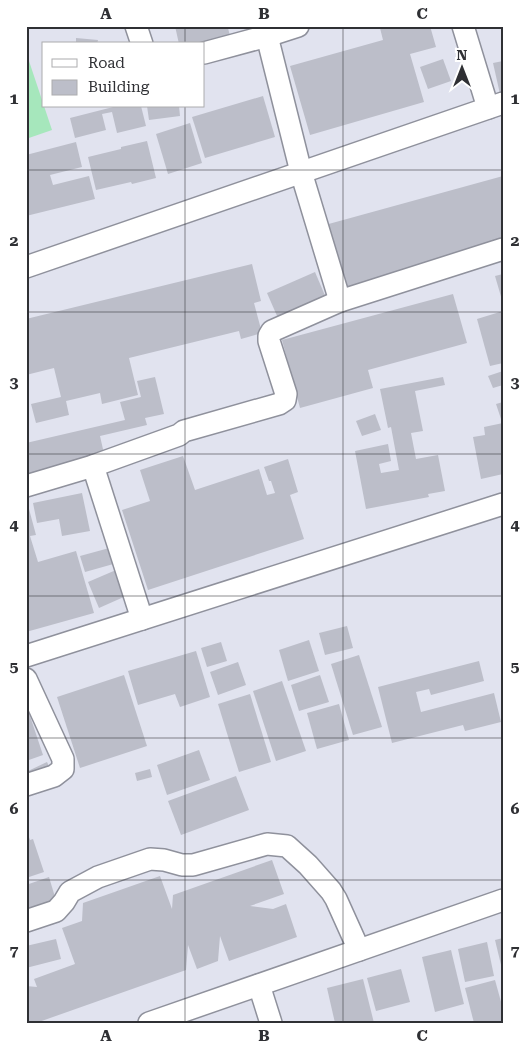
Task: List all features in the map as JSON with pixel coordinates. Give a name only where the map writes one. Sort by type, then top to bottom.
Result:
[{"type":"street","points":[[136,26],[141,42]]},
{"type":"street","points":[[205,53],[298,26]]},
{"type":"street","points":[[26,267],[495,105],[463,26]]},
{"type":"street","points":[[267,36],[301,172],[340,301]]},
{"type":"street","points":[[26,486],[93,466],[179,435],[184,431],[279,404],[285,400],[286,394],[269,341],[272,331],[340,301],[503,249]]},
{"type":"street","points":[[93,466],[142,619]]},
{"type":"street","points":[[26,656],[503,504]]},
{"type":"street","points":[[26,679],[63,765],[62,769],[54,776],[26,785]]},
{"type":"street","points":[[26,921],[56,911],[70,892],[98,877],[150,859],[164,860],[182,865],[194,865],[267,844],[281,844],[287,846],[308,865],[331,891],[359,950]]},
{"type":"street","points":[[149,1023],[503,900]]},
{"type":"street","points":[[259,985],[271,1023]]},
{"type":"green space","points":[[26,52],[42,100],[42,108],[45,108],[52,130],[26,139]]},
{"type":"building","points":[[175,26],[234,26],[228,28],[231,40],[205,44],[205,42],[179,42]]},
{"type":"building","points":[[388,26],[430,26],[436,47],[410,54],[424,102],[310,135],[290,66],[383,40],[380,28]]},
{"type":"building","points":[[76,38],[98,40],[98,42],[76,42]]},
{"type":"building","points":[[443,59],[451,81],[428,89],[420,67]]},
{"type":"building","points":[[503,61],[503,94],[500,94],[493,63]]},
{"type":"building","points":[[263,96],[275,137],[205,158],[192,117]]},
{"type":"building","points":[[109,108],[142,108],[146,126],[117,133],[112,112],[102,114],[106,130],[75,138],[70,118]]},
{"type":"building","points":[[147,108],[179,108],[180,116],[149,120]]},
{"type":"building","points":[[190,123],[202,163],[168,174],[156,134]]},
{"type":"building","points":[[147,141],[156,178],[96,190],[88,157]]},
{"type":"building","points":[[76,142],[82,167],[50,175],[53,185],[89,176],[95,199],[26,216],[26,155]]},
{"type":"building","points":[[503,176],[503,252],[345,296],[325,225]]},
{"type":"building","points":[[252,264],[261,301],[254,303],[262,333],[241,339],[239,331],[129,358],[138,395],[102,404],[100,393],[66,401],[69,415],[36,423],[31,404],[61,397],[54,368],[26,375],[26,319]]},
{"type":"building","points":[[315,272],[329,305],[281,325],[267,293]]},
{"type":"building","points":[[503,274],[503,300],[502,300],[495,276]]},
{"type":"building","points":[[453,294],[467,343],[368,370],[373,388],[300,408],[282,340]]},
{"type":"building","points":[[503,311],[503,363],[490,366],[477,319]]},
{"type":"building","points":[[503,371],[503,385],[493,388],[488,376]]},
{"type":"building","points":[[155,377],[164,414],[145,418],[147,425],[100,436],[107,467],[26,486],[26,443],[125,420],[120,402],[141,397],[137,381]]},
{"type":"building","points":[[443,377],[445,385],[415,391],[423,431],[411,433],[416,459],[438,455],[445,491],[428,494],[429,497],[366,509],[355,451],[388,444],[391,461],[379,464],[381,473],[399,470],[391,427],[388,428],[380,389]]},
{"type":"building","points":[[503,402],[503,422],[502,422],[496,404]]},
{"type":"building","points":[[375,414],[381,430],[362,436],[356,421]]},
{"type":"building","points":[[503,423],[503,474],[481,479],[473,437],[485,435],[484,427]]},
{"type":"building","points":[[183,456],[195,490],[259,469],[267,495],[275,493],[264,467],[288,459],[298,492],[290,495],[304,539],[148,590],[122,510],[150,501],[140,470]]},
{"type":"building","points":[[82,493],[90,531],[62,536],[59,519],[37,523],[33,503]]},
{"type":"building","points":[[29,509],[36,535],[30,536],[38,562],[76,551],[94,613],[26,632],[26,510]]},
{"type":"building","points":[[113,547],[117,563],[85,572],[80,556]]},
{"type":"building","points":[[123,567],[135,592],[99,608],[88,582]]},
{"type":"building","points":[[347,626],[353,648],[325,655],[319,633]]},
{"type":"building","points":[[309,640],[319,671],[288,681],[279,650]]},
{"type":"building","points":[[221,642],[227,661],[207,667],[201,648]]},
{"type":"building","points":[[196,651],[210,697],[180,707],[175,694],[138,705],[128,671]]},
{"type":"building","points":[[359,655],[382,727],[353,735],[331,664]]},
{"type":"building","points":[[479,661],[484,681],[431,695],[429,689],[416,692],[421,712],[494,693],[501,722],[465,731],[463,725],[392,743],[378,687]]},
{"type":"building","points":[[238,662],[246,685],[218,695],[210,672]]},
{"type":"building","points":[[124,675],[147,746],[80,768],[57,697]]},
{"type":"building","points":[[320,675],[329,702],[299,711],[291,685]]},
{"type":"building","points":[[282,681],[306,751],[276,761],[253,691]]},
{"type":"building","points":[[250,694],[271,762],[239,772],[218,704]]},
{"type":"building","points":[[26,704],[43,755],[26,761]]},
{"type":"building","points":[[339,704],[349,740],[317,749],[307,713]]},
{"type":"building","points":[[199,750],[210,780],[167,795],[157,765]]},
{"type":"building","points":[[47,762],[54,777],[35,786],[28,771]]},
{"type":"building","points":[[150,769],[152,777],[137,781],[135,773]]},
{"type":"building","points":[[236,776],[249,810],[181,835],[168,801]]},
{"type":"building","points":[[26,829],[30,840],[33,839],[44,872],[26,878]]},
{"type":"building","points":[[272,860],[284,894],[250,906],[273,909],[286,904],[297,937],[229,961],[220,936],[218,961],[197,969],[188,945],[186,970],[36,1023],[26,1023],[26,986],[37,987],[34,979],[75,964],[62,928],[82,921],[83,903],[160,876],[172,909],[173,895]]},
{"type":"building","points":[[49,877],[61,917],[26,927],[26,885]]},
{"type":"building","points":[[503,938],[503,969],[502,969],[495,940]]},
{"type":"building","points":[[56,939],[61,959],[26,968],[26,946]]},
{"type":"building","points":[[487,942],[494,976],[465,982],[458,949]]},
{"type":"building","points":[[451,950],[464,1004],[435,1012],[422,957]]},
{"type":"building","points":[[401,969],[410,1002],[376,1011],[367,978]]},
{"type":"building","points":[[363,979],[374,1023],[335,1023],[327,988]]},
{"type":"building","points":[[495,980],[503,1009],[503,1023],[474,1023],[465,988]]}]
